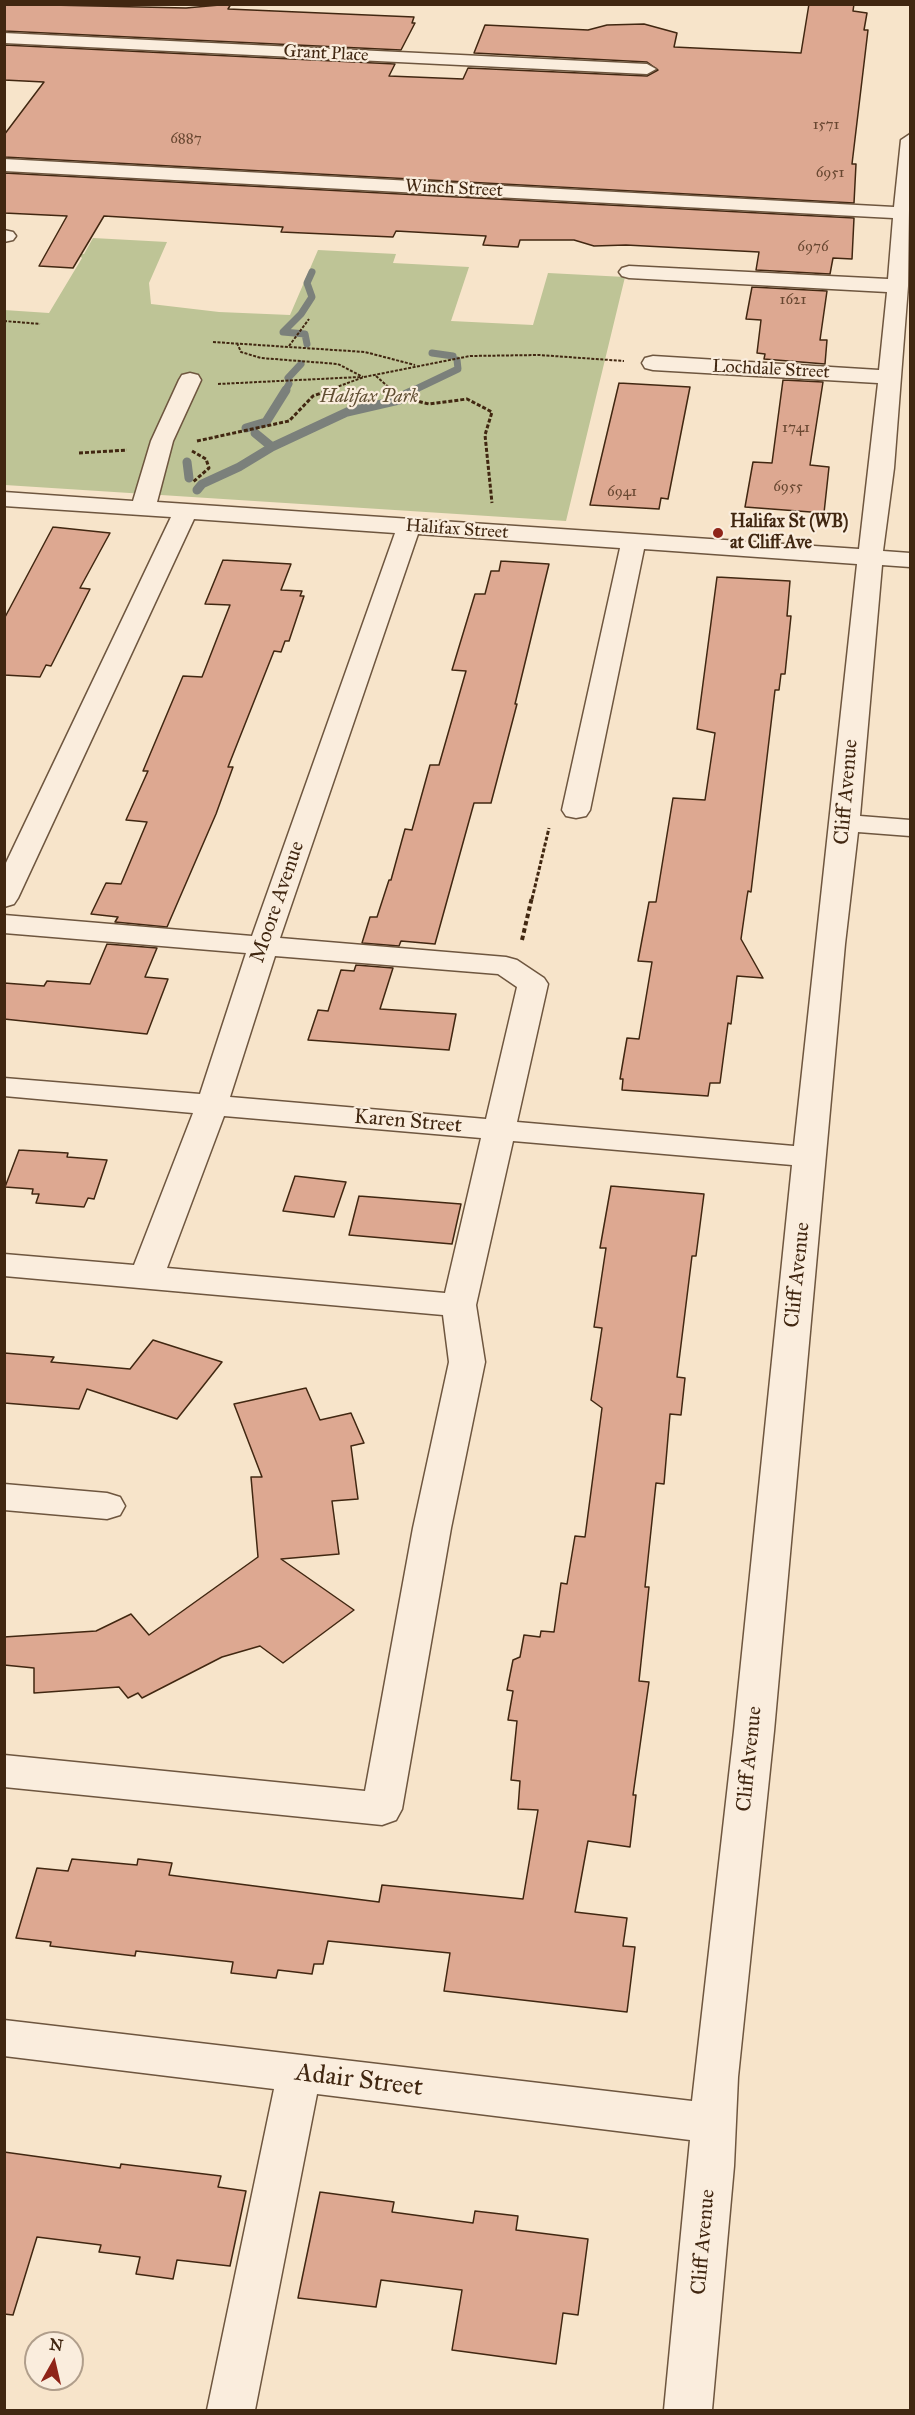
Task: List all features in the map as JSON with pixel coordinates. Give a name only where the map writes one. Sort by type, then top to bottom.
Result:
[{"type":"street","name":"Grant Place","points":[[4,38],[646,69]]},
{"type":"street","name":"Cliff Avenue","points":[[688,2410],[713,2123],[811,1157],[830,944],[870,557],[903,272],[904,213],[910,140]]},
{"type":"street","name":"Winch Street","points":[[4,165],[904,213]]},
{"type":"street","points":[[629,272],[903,272]]},
{"type":"street","name":"Lochdale Street","points":[[652,363],[890,377]]},
{"type":"street","points":[[143,508],[164,437],[189,382]]},
{"type":"street","name":"Halifax Street","points":[[4,499],[910,560]]},
{"type":"street","points":[[4,898],[186,510]]},
{"type":"street","name":"Moore Avenue","points":[[146,1278],[212,1105],[263,946],[409,526]]},
{"type":"street","points":[[576,810],[633,542]]},
{"type":"street","points":[[844,823],[910,828]]},
{"type":"street","points":[[4,924],[506,966],[533,984],[459,1305],[467,1362],[432,1528],[382,1809],[4,1771]]},
{"type":"street","name":"Karen Street","points":[[4,1087],[811,1157]]},
{"type":"street","points":[[4,1265],[459,1305]]},
{"type":"street","points":[[4,1497],[106,1506]]},
{"type":"street","name":"Adair Street","points":[[4,2038],[713,2123]]},
{"type":"street","points":[[231,2410],[299,2074]]},
{"type":"path","points":[[289,346],[309,319]]},
{"type":"path","points":[[4,321],[40,324]]},
{"type":"path","points":[[213,342],[365,352],[416,366]]},
{"type":"path","points":[[237,343],[241,352],[261,358],[338,364],[364,377]]},
{"type":"path","points":[[189,382],[376,376],[470,356],[539,354],[652,363]]},
{"type":"path","points":[[376,376],[400,397],[429,404],[467,399],[492,412],[485,435],[493,511]]},
{"type":"path","points":[[187,443],[289,421],[314,396],[364,377]]},
{"type":"path","points":[[79,453],[123,452],[148,440],[164,437]]},
{"type":"path","points":[[188,449],[206,459],[209,468],[192,483]]},
{"type":"path","points":[[506,966],[517,959],[554,808],[576,810]]},
{"type":"green space","name":"Halifax Park","points":[[93,238],[167,242],[149,283],[151,304],[219,312],[290,315],[318,250],[396,254],[393,263],[469,267],[451,321],[533,325],[548,273],[625,277],[566,521],[5,485],[4,310],[49,313],[82,258],[78,254],[84,254]]},
{"type":"building","points":[[4,4],[186,8],[231,4],[228,9],[414,17],[412,23],[415,23],[401,50],[4,31]]},
{"type":"building","points":[[809,4],[854,4],[853,11],[867,13],[864,30],[868,30],[852,164],[856,164],[854,203],[4,157],[4,135],[44,82],[4,80],[4,45],[395,64],[389,76],[463,79],[468,68],[647,76],[658,70],[647,62],[474,53],[485,25],[588,30],[607,25],[644,24],[677,33],[674,47],[801,53]]},
{"type":"building","points":[[4,173],[854,218],[852,259],[833,258],[830,274],[756,270],[759,252],[626,245],[594,246],[574,240],[520,240],[518,247],[483,245],[486,236],[396,231],[393,237],[281,232],[283,227],[104,216],[73,268],[39,266],[67,216],[4,213]]},
{"type":"building","points":[[752,287],[827,291],[820,340],[827,340],[825,364],[764,359],[765,354],[757,353],[761,320],[746,319]]},
{"type":"building","points":[[783,380],[823,382],[810,465],[829,467],[824,513],[745,507],[753,462],[772,463]]},
{"type":"building","points":[[619,383],[690,387],[668,499],[661,498],[659,509],[590,505]]},
{"type":"building","points":[[53,527],[110,533],[80,588],[90,589],[51,666],[46,665],[40,677],[4,675],[4,619]]},
{"type":"building","points":[[223,560],[291,564],[281,590],[302,591],[300,596],[304,596],[289,641],[285,641],[281,652],[274,651],[228,767],[233,767],[216,814],[167,927],[115,922],[118,917],[91,914],[106,883],[121,884],[147,822],[126,820],[148,771],[143,771],[183,676],[202,677],[230,605],[205,604]]},
{"type":"building","points":[[501,561],[549,564],[515,704],[517,704],[491,803],[474,803],[435,944],[401,941],[399,946],[362,943],[370,917],[377,917],[389,880],[391,880],[405,829],[412,830],[430,765],[439,765],[466,671],[452,670],[475,594],[485,594],[491,571],[499,571]]},
{"type":"building","points":[[717,577],[790,581],[787,616],[791,616],[785,674],[781,674],[779,690],[775,690],[751,892],[748,891],[741,939],[763,978],[737,976],[720,1083],[710,1083],[708,1096],[622,1090],[623,1079],[620,1079],[627,1038],[639,1039],[652,962],[638,961],[649,902],[656,902],[673,798],[705,800],[715,733],[697,729]]},
{"type":"building","points":[[107,944],[157,948],[145,977],[168,979],[147,1034],[4,1019],[4,983],[44,986],[47,981],[90,984]]},
{"type":"building","points":[[356,965],[393,968],[380,1009],[456,1014],[449,1050],[308,1040],[318,1010],[328,1011],[341,970],[354,971]]},
{"type":"building","points":[[19,1150],[68,1153],[67,1157],[107,1160],[94,1199],[88,1198],[84,1207],[36,1203],[39,1194],[32,1194],[33,1189],[5,1187]]},
{"type":"building","points":[[295,1176],[346,1182],[334,1217],[283,1211]]},
{"type":"building","points":[[611,1186],[704,1194],[696,1256],[692,1256],[677,1377],[685,1378],[681,1415],[670,1414],[664,1484],[656,1483],[645,1587],[649,1587],[639,1681],[649,1682],[633,1795],[636,1795],[630,1847],[588,1841],[575,1912],[627,1918],[623,1946],[635,1947],[627,2012],[444,1991],[450,1953],[328,1941],[323,1964],[314,1964],[312,1974],[278,1970],[276,1978],[231,1973],[233,1962],[136,1951],[135,1956],[50,1946],[51,1942],[16,1938],[37,1868],[68,1871],[72,1859],[137,1865],[138,1859],[172,1863],[169,1875],[379,1902],[382,1885],[523,1899],[538,1810],[518,1809],[520,1781],[511,1780],[517,1721],[508,1720],[513,1691],[507,1690],[513,1660],[520,1657],[524,1635],[540,1637],[541,1631],[554,1632],[561,1583],[567,1584],[575,1536],[585,1537],[602,1408],[591,1400],[602,1328],[594,1327],[606,1248],[600,1248]]},
{"type":"building","points":[[359,1196],[461,1204],[452,1244],[349,1235]]},
{"type":"building","points":[[153,1340],[222,1362],[177,1419],[87,1389],[79,1409],[4,1403],[4,1353],[54,1357],[51,1362],[130,1369]]},
{"type":"building","points":[[306,1388],[320,1420],[351,1413],[364,1443],[351,1446],[358,1499],[332,1501],[339,1554],[281,1559],[354,1610],[283,1663],[260,1646],[222,1657],[142,1698],[138,1693],[128,1698],[119,1687],[34,1693],[34,1668],[4,1665],[4,1637],[96,1631],[131,1614],[149,1635],[258,1557],[251,1477],[262,1477],[234,1404]]},
{"type":"building","points":[[4,2152],[120,2168],[121,2164],[221,2176],[218,2187],[246,2191],[230,2266],[177,2260],[173,2279],[136,2274],[140,2257],[99,2252],[101,2245],[37,2237],[13,2315],[4,2314]]},
{"type":"building","points":[[320,2192],[394,2202],[392,2212],[473,2223],[475,2211],[518,2216],[516,2230],[588,2239],[578,2315],[563,2313],[556,2364],[452,2350],[462,2290],[381,2280],[376,2307],[298,2298]]},
{"type":"waterway","points":[[307,344],[305,334],[283,332],[301,314],[312,297],[307,283],[312,272]]},
{"type":"waterway","points":[[432,353],[453,356]]},
{"type":"waterway","points":[[412,391],[458,369],[457,360]]},
{"type":"waterway","points":[[288,378],[301,364]]},
{"type":"waterway","points":[[285,391],[289,384]]},
{"type":"waterway","points":[[246,428],[266,422],[286,390]]},
{"type":"waterway","points":[[406,394],[415,390]]},
{"type":"waterway","points":[[272,447],[347,412],[399,400]]},
{"type":"waterway","points":[[255,433],[272,447]]},
{"type":"waterway","points":[[197,490],[202,484],[239,467],[272,447]]},
{"type":"waterway","points":[[187,462],[189,478]]},
{"type":"place","name":"Halifax St (WB) at Cliff Ave","points":[[718,533]]}]
